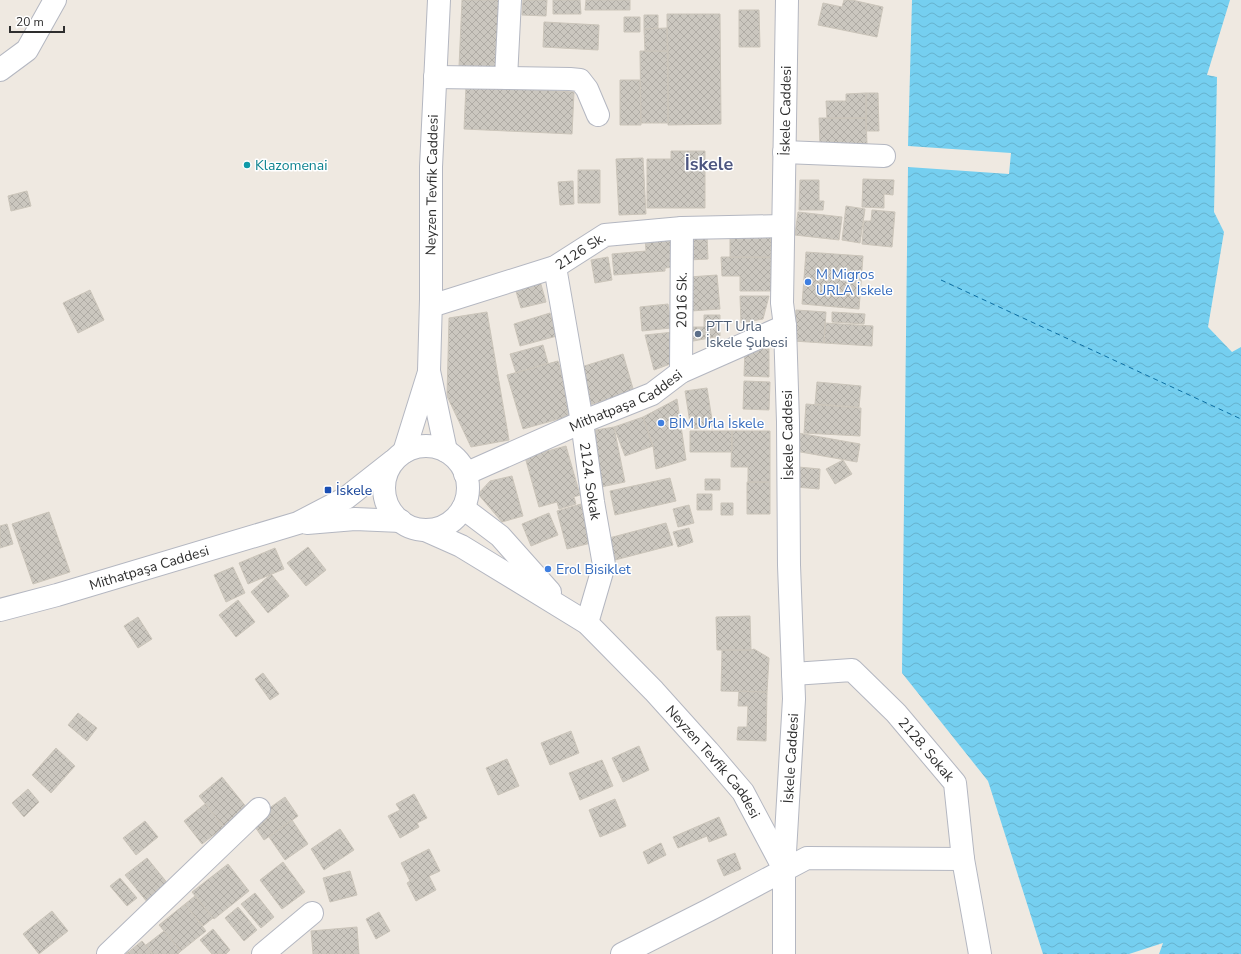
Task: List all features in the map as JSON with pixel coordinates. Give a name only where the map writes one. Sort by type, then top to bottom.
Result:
[{"type":"street","points":[[0,70],[27,50],[55,0]]},
{"type":"street","name":"Neyzen Tevfik Caddesi","points":[[429,371],[431,306],[431,167],[439,0]]},
{"type":"street","points":[[506,78],[510,0]]},
{"type":"street","name":"İskele Caddesi","points":[[784,869],[794,699],[789,565],[788,422],[785,326],[782,302],[787,0]]},
{"type":"street","points":[[435,77],[580,80],[587,89],[598,115]]},
{"type":"street","points":[[784,152],[884,156]]},
{"type":"street","name":"2126 Sk.","points":[[431,306],[555,267],[605,235],[682,228],[783,226]]},
{"type":"street","name":"2016 Sk.","points":[[681,372],[682,228]]},
{"type":"street","name":"2124. Sokak","points":[[555,267],[582,422],[593,502],[604,566],[587,623]]},
{"type":"street","name":"Mithatpaşa Caddesi","points":[[465,474],[582,422],[652,394],[681,372],[785,326]]},
{"type":"street","points":[[429,371],[446,451]]},
{"type":"street","points":[[298,523],[346,498],[399,456],[414,448],[425,446],[436,447],[446,451],[461,465],[465,474],[468,485],[467,496],[463,508],[456,517],[447,524],[436,528],[425,530],[413,527],[401,521],[392,512],[386,499],[384,486],[387,473],[399,456],[429,371]]},
{"type":"street","name":"Neyzen Tevfik Caddesi","points":[[463,508],[500,536],[564,608]]},
{"type":"street","points":[[298,523],[355,519],[401,521]]},
{"type":"street","name":"Mithatpaşa Caddesi","points":[[0,610],[57,595],[298,523]]},
{"type":"street","name":"Neyzen Tevfik Caddesi","points":[[425,530],[461,546],[587,623],[654,691],[743,792],[784,869],[784,954]]},
{"type":"street","name":"2128. Sokak","points":[[793,674],[851,663],[896,713],[954,783],[964,859],[980,954]]},
{"type":"street","points":[[108,954],[259,809]]},
{"type":"street","points":[[622,954],[807,858],[964,859]]},
{"type":"street","points":[[263,954],[312,913]]},
{"type":"water","points":[[912,0],[1230,0],[1207,75],[1217,77],[1214,212],[1224,232],[1208,327],[1232,352],[1241,347],[1241,954],[1159,954],[1163,943],[1129,954],[1043,954],[988,781],[902,673],[908,167],[1009,174],[1011,153],[908,146]]},
{"type":"building","points":[[462,0],[505,0],[502,68],[459,67]]},
{"type":"building","points":[[523,0],[547,0],[546,16],[522,15]]},
{"type":"building","points":[[553,0],[580,0],[581,14],[553,14]]},
{"type":"building","points":[[586,0],[630,0],[630,10],[585,10]]},
{"type":"building","points":[[844,0],[852,0],[883,7],[877,37],[818,25],[823,3],[842,7]]},
{"type":"building","points":[[739,10],[759,10],[760,47],[739,47]]},
{"type":"building","points":[[667,14],[720,14],[721,124],[668,125]]},
{"type":"building","points":[[644,15],[658,15],[658,28],[644,29]]},
{"type":"building","points":[[624,17],[640,17],[640,32],[624,32]]},
{"type":"building","points":[[544,22],[599,25],[598,50],[543,47]]},
{"type":"building","points":[[667,28],[668,51],[645,51],[644,29]]},
{"type":"building","points":[[640,51],[668,51],[668,123],[641,123]]},
{"type":"building","points":[[620,80],[640,80],[641,125],[620,125]]},
{"type":"building","points":[[466,86],[574,92],[572,134],[464,129]]},
{"type":"building","points":[[866,93],[878,93],[879,131],[866,131]]},
{"type":"building","points":[[866,93],[866,118],[827,118],[826,101],[846,101],[846,94]]},
{"type":"building","points":[[819,118],[866,118],[867,144],[820,145]]},
{"type":"building","points":[[671,151],[705,151],[705,208],[647,208],[647,159],[671,159]]},
{"type":"building","points":[[643,158],[646,214],[619,215],[616,159]]},
{"type":"building","points":[[578,170],[600,170],[600,203],[578,203]]},
{"type":"building","points":[[863,179],[894,180],[893,195],[884,194],[884,208],[862,207]]},
{"type":"building","points":[[800,180],[819,180],[819,201],[824,201],[823,210],[799,210]]},
{"type":"building","points":[[573,181],[574,204],[560,205],[558,182]]},
{"type":"building","points":[[27,191],[31,206],[11,211],[8,196]]},
{"type":"building","points":[[846,206],[865,209],[860,243],[842,240]]},
{"type":"building","points":[[872,210],[895,212],[892,247],[862,244],[864,221],[871,221]]},
{"type":"building","points":[[798,212],[842,217],[839,240],[795,235]]},
{"type":"building","points":[[688,234],[707,234],[708,259],[688,260]]},
{"type":"building","points":[[672,236],[675,267],[665,268],[665,271],[614,275],[612,254],[646,251],[645,239]]},
{"type":"building","points":[[730,237],[771,237],[771,257],[730,257]]},
{"type":"building","points":[[806,252],[863,256],[859,309],[802,304]]},
{"type":"building","points":[[608,257],[612,280],[595,283],[591,260]]},
{"type":"building","points":[[721,257],[771,257],[771,291],[740,291],[740,276],[722,276]]},
{"type":"building","points":[[717,275],[720,309],[691,311],[689,277]]},
{"type":"building","points":[[540,281],[546,302],[521,308],[515,288]]},
{"type":"building","points":[[90,290],[104,320],[78,333],[63,303]]},
{"type":"building","points":[[740,296],[769,296],[763,319],[741,323]]},
{"type":"building","points":[[668,304],[671,328],[642,331],[640,307]]},
{"type":"building","points":[[796,310],[826,312],[824,343],[793,341]]},
{"type":"building","points":[[487,312],[509,440],[471,447],[447,396],[449,318]]},
{"type":"building","points":[[832,312],[865,314],[864,324],[832,322]]},
{"type":"building","points":[[550,313],[557,336],[520,346],[514,324]]},
{"type":"building","points":[[704,315],[720,315],[720,336],[688,342],[688,327],[704,327]]},
{"type":"building","points":[[825,323],[873,326],[872,346],[824,343]]},
{"type":"building","points":[[674,332],[678,361],[654,370],[645,335]]},
{"type":"building","points":[[543,345],[548,363],[516,373],[510,354]]},
{"type":"building","points":[[745,348],[769,349],[769,377],[744,376]]},
{"type":"building","points":[[623,354],[634,392],[589,405],[578,368]]},
{"type":"building","points":[[558,361],[573,415],[523,429],[507,375]]},
{"type":"building","points":[[744,381],[770,382],[769,410],[743,409]]},
{"type":"building","points":[[817,382],[861,386],[859,407],[815,404]]},
{"type":"building","points":[[707,388],[713,426],[691,429],[685,391]]},
{"type":"building","points":[[677,399],[686,460],[656,469],[653,446],[643,417]]},
{"type":"building","points":[[806,404],[861,408],[860,436],[804,433]]},
{"type":"building","points":[[643,417],[653,446],[625,456],[614,427]]},
{"type":"building","points":[[614,427],[625,482],[601,487],[590,431]]},
{"type":"building","points":[[690,431],[732,431],[732,452],[690,452]]},
{"type":"building","points":[[732,431],[770,431],[770,482],[748,482],[748,467],[731,467]]},
{"type":"building","points":[[798,433],[860,444],[857,462],[795,451]]},
{"type":"building","points":[[566,446],[580,495],[574,497],[576,504],[559,509],[557,502],[539,507],[525,457]]},
{"type":"building","points":[[843,460],[852,474],[835,484],[826,469]]},
{"type":"building","points":[[798,467],[820,469],[819,489],[796,487]]},
{"type":"building","points":[[512,476],[523,516],[502,522],[478,494],[490,481]]},
{"type":"building","points":[[670,478],[676,501],[615,515],[610,491]]},
{"type":"building","points":[[705,479],[720,479],[720,490],[705,490]]},
{"type":"building","points":[[747,482],[770,482],[770,514],[747,514]]},
{"type":"building","points":[[697,494],[712,494],[712,510],[697,510]]},
{"type":"building","points":[[721,503],[733,503],[733,515],[721,515]]},
{"type":"building","points":[[581,504],[591,543],[567,549],[557,511]]},
{"type":"building","points":[[689,505],[694,523],[678,527],[673,509]]},
{"type":"building","points":[[49,512],[70,572],[33,584],[12,524]]},
{"type":"building","points":[[549,513],[558,535],[531,546],[522,524]]},
{"type":"building","points":[[666,523],[673,545],[615,560],[609,538]]},
{"type":"building","points":[[7,524],[13,544],[0,548],[0,526]]},
{"type":"building","points":[[689,528],[693,542],[678,547],[673,532]]},
{"type":"building","points":[[308,547],[326,570],[306,586],[287,563]]},
{"type":"building","points":[[275,548],[284,569],[248,584],[239,563]]},
{"type":"building","points":[[233,567],[245,593],[226,602],[214,575]]},
{"type":"building","points":[[271,574],[289,596],[268,613],[251,592]]},
{"type":"building","points":[[238,600],[255,622],[236,637],[219,615]]},
{"type":"building","points":[[750,616],[751,650],[717,650],[716,617]]},
{"type":"building","points":[[138,617],[152,639],[138,648],[124,626]]},
{"type":"building","points":[[754,649],[769,658],[767,692],[721,691],[722,650]]},
{"type":"building","points":[[263,673],[279,694],[270,700],[255,679]]},
{"type":"building","points":[[739,691],[767,692],[766,741],[737,740],[738,727],[747,727],[748,706],[738,706]]},
{"type":"building","points":[[78,713],[97,728],[87,741],[68,725]]},
{"type":"building","points":[[571,731],[579,753],[550,765],[541,743]]},
{"type":"building","points":[[639,746],[649,770],[623,782],[612,758]]},
{"type":"building","points":[[56,748],[75,766],[51,793],[32,775]]},
{"type":"building","points":[[507,759],[519,786],[498,795],[486,768]]},
{"type":"building","points":[[602,760],[613,786],[580,800],[569,773]]},
{"type":"building","points":[[222,777],[247,808],[224,827],[199,796]]},
{"type":"building","points":[[28,789],[39,802],[24,817],[12,803]]},
{"type":"building","points":[[414,794],[427,818],[417,823],[419,827],[400,838],[388,816],[400,810],[396,804]]},
{"type":"building","points":[[285,797],[298,816],[264,840],[251,821]]},
{"type":"building","points":[[615,799],[626,826],[600,837],[589,810]]},
{"type":"building","points":[[205,804],[224,827],[202,844],[184,821]]},
{"type":"building","points":[[719,817],[727,835],[709,842],[707,836],[678,848],[673,837]]},
{"type":"building","points":[[292,820],[308,844],[285,860],[269,837]]},
{"type":"building","points":[[145,821],[158,837],[136,855],[123,838]]},
{"type":"building","points":[[340,829],[354,850],[324,870],[311,849]]},
{"type":"building","points":[[661,843],[666,855],[648,864],[643,852]]},
{"type":"building","points":[[429,849],[440,871],[429,876],[436,890],[416,901],[407,883],[410,881],[401,863]]},
{"type":"building","points":[[735,853],[741,869],[724,876],[717,860]]},
{"type":"building","points":[[147,858],[169,885],[148,903],[125,875]]},
{"type":"building","points":[[283,862],[305,892],[282,909],[260,880]]},
{"type":"building","points":[[228,864],[249,891],[214,919],[192,892]]},
{"type":"building","points":[[350,871],[357,895],[330,902],[323,878]]},
{"type":"building","points":[[120,878],[137,898],[127,906],[110,886]]},
{"type":"building","points":[[255,893],[274,917],[261,928],[241,904]]},
{"type":"building","points":[[195,896],[213,918],[203,926],[185,904]]},
{"type":"building","points":[[185,904],[206,931],[181,951],[159,925]]},
{"type":"building","points":[[238,907],[257,930],[244,941],[225,918]]},
{"type":"building","points":[[52,911],[68,931],[39,954],[23,934]]},
{"type":"building","points":[[379,912],[390,931],[376,939],[366,919]]},
{"type":"building","points":[[357,927],[359,954],[313,954],[311,931]]},
{"type":"building","points":[[213,929],[230,950],[226,954],[212,954],[200,940]]},
{"type":"building","points":[[164,931],[181,951],[178,954],[153,954],[146,945]]},
{"type":"building","points":[[142,941],[153,954],[126,954]]},
{"type":"ferry route","points":[[941,280],[1241,419]]},
{"type":"place","name":"Klazomenai","points":[[247,165]]},
{"type":"place","name":"M Migros URLA İskele","points":[[808,282]]},
{"type":"place","name":"PTT Urla İskele Şubesi","points":[[698,334]]},
{"type":"place","name":"BİM Urla İskele","points":[[661,423]]},
{"type":"place","name":"İskele","points":[[328,490]]},
{"type":"place","name":"Erol Bisiklet","points":[[548,569]]},
{"type":"district","name":"İskele","points":[[709,164]]}]
